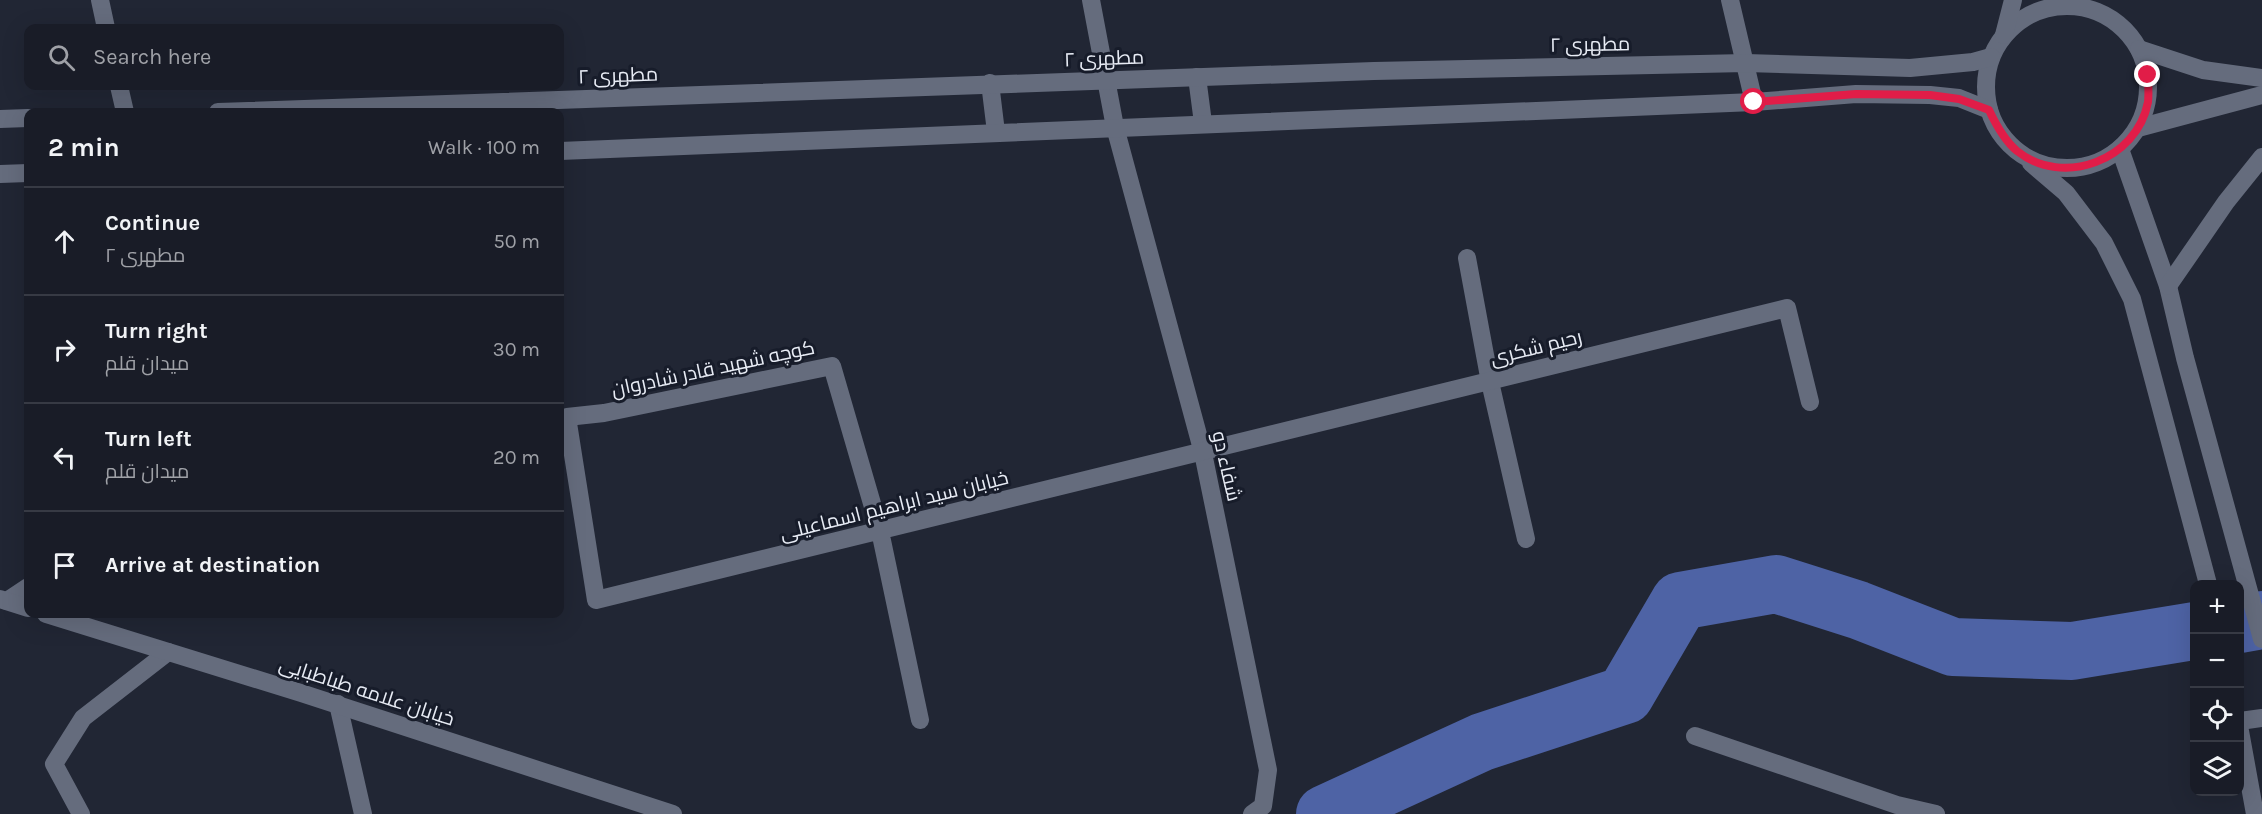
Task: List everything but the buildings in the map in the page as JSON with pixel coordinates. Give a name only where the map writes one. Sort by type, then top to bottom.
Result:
[{"type":"main road","points":[[100,0],[105,24]]},
{"type":"main road","name":"شفاء دو","points":[[1091,0],[1115,127],[1203,453],[1268,770],[1263,806],[1252,814]]},
{"type":"main road","points":[[1730,0],[1754,102]]},
{"type":"main road","points":[[2013,0],[2004,35],[1991,57],[1986,83],[1989,110],[2000,133],[2018,152],[2066,193],[2104,243],[2132,299],[2207,580]]},
{"type":"main road","points":[[2004,35],[2024,18],[2048,8],[2073,3],[2099,12],[2122,27],[2139,49],[2148,75],[2148,103],[2138,128],[2121,149],[2097,163],[2070,168],[2042,165],[2018,152]]},
{"type":"main road","points":[[2139,49],[2203,70],[2262,78]]},
{"type":"main road","name":"مطهری ۲","points":[[324,108],[990,83],[1746,63],[1910,68],[1973,62],[1991,57]]},
{"type":"main road","points":[[1197,77],[1203,123]]},
{"type":"main road","points":[[990,83],[996,132]]},
{"type":"main road","points":[[119,90],[123,108]]},
{"type":"main road","points":[[564,151],[1754,102],[1856,94],[1930,95],[1959,99],[1989,110]]},
{"type":"main road","points":[[2138,128],[2262,95]]},
{"type":"main road","points":[[0,119],[24,118]]},
{"type":"main road","points":[[2121,149],[2168,286],[2185,358],[2262,639]]},
{"type":"main road","points":[[2168,286],[2213,220],[2262,157]]},
{"type":"main road","points":[[0,174],[24,173]]},
{"type":"main road","points":[[1467,258],[1491,382],[1526,539]]},
{"type":"main road","name":"رحیم شکری","points":[[1203,453],[1786,308],[1810,402]]},
{"type":"main road","name":"کوچه شهید قادر شادروان","points":[[596,600],[567,417],[604,413],[832,366],[880,531],[920,720]]},
{"type":"main road","name":"خیابان سید ابراهیم اسماعیلی","points":[[596,600],[1203,453]]},
{"type":"main road","points":[[3,600],[24,589]]},
{"type":"main road","points":[[3,600],[24,607]]},
{"type":"main road","name":"خیابان علامه طباطبایی","points":[[59,618],[338,704],[673,814]]},
{"type":"main road","points":[[81,814],[54,764],[83,718],[168,652]]},
{"type":"main road","points":[[338,704],[363,814]]},
{"type":"main road","points":[[2244,720],[2262,718]]},
{"type":"main road","points":[[1695,736],[1895,809],[1936,814]]},
{"type":"main road","points":[[2242,742],[2255,814]]},
{"type":"waterway","points":[[1325,814],[1482,742],[1625,695],[1680,601],[1776,584],[1858,610],[1953,647],[2072,651],[2190,632]]},
{"type":"waterway","points":[[2244,623],[2262,620]]},
{"type":"route","points":[[1754,102],[1856,94],[1930,95],[1959,99],[1989,110],[2000,133],[2018,152],[2042,165],[2070,168],[2097,163],[2121,149],[2138,128],[2148,103],[2148,75]]}]
